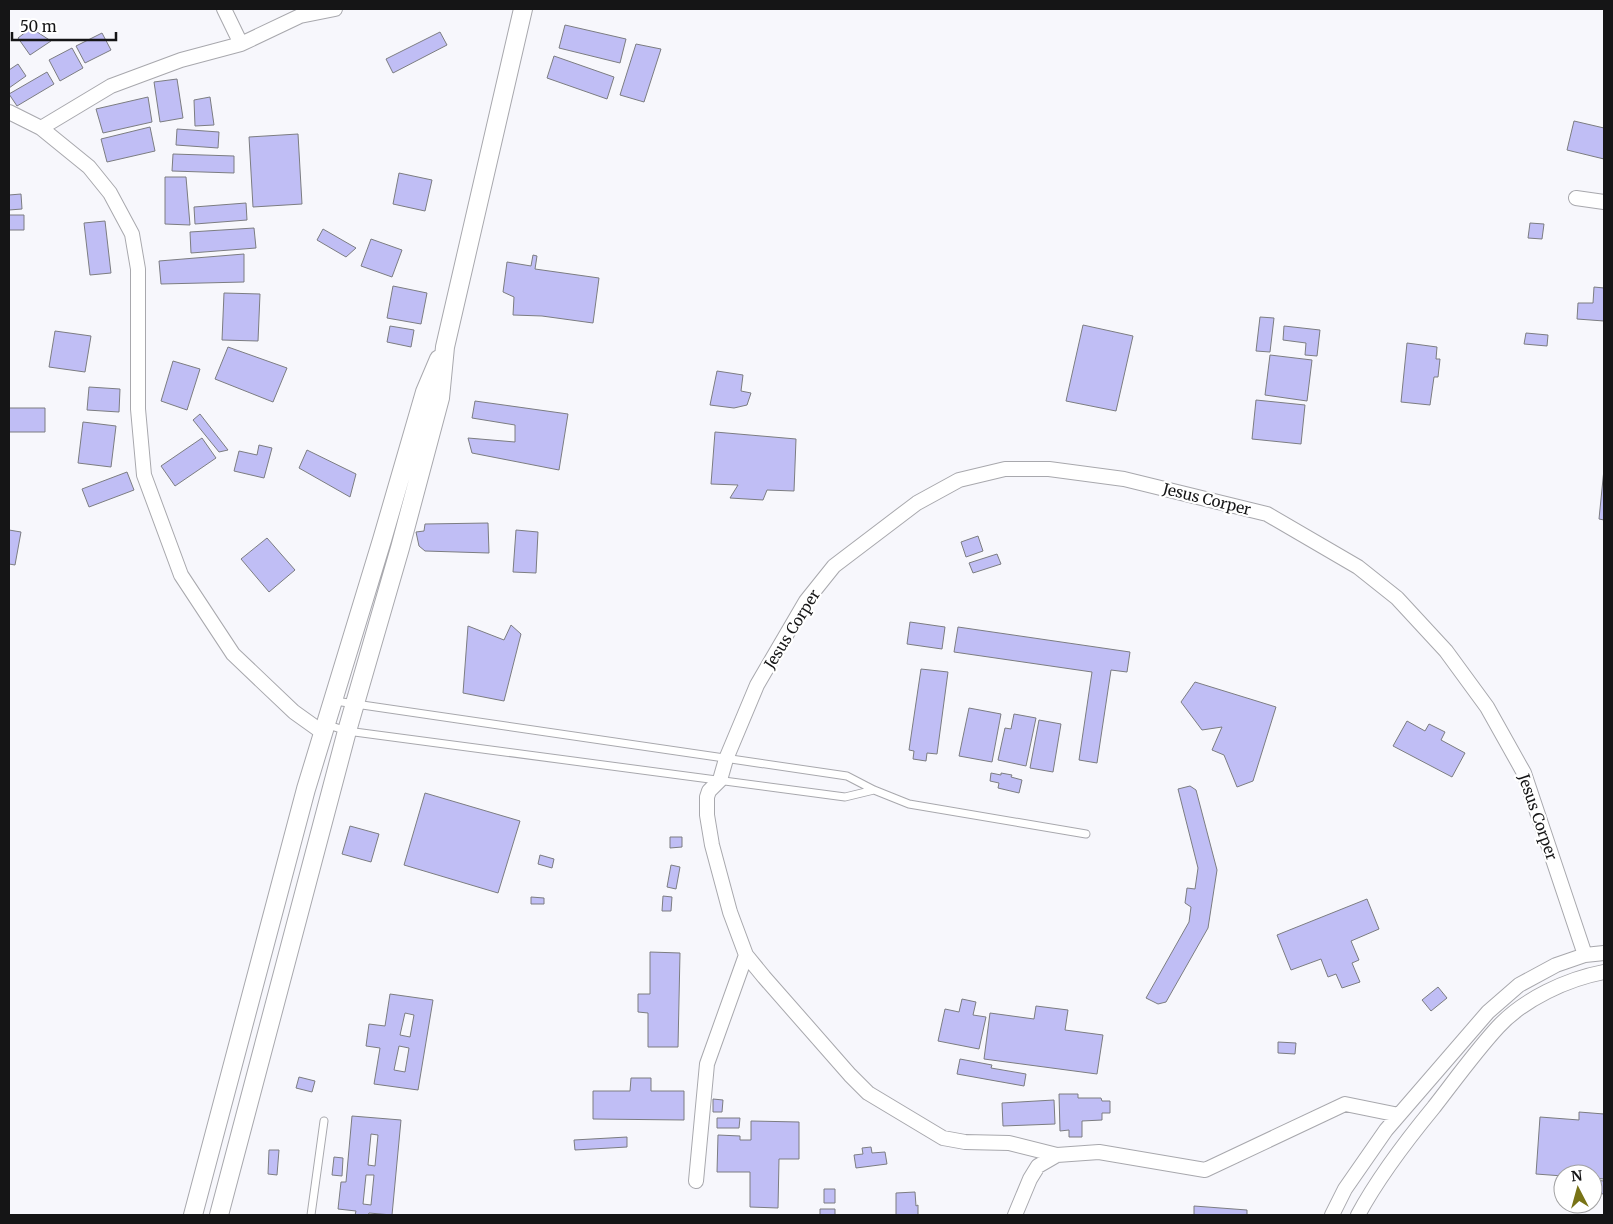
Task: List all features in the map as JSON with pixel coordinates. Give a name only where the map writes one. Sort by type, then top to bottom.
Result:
[{"type":"street","points":[[224,9],[241,44]]},
{"type":"street","points":[[41,128],[111,86],[181,60],[241,44],[300,16],[335,9]]},
{"type":"street","points":[[219,1215],[347,731],[440,398],[445,347],[523,9]]},
{"type":"street","points":[[9,112],[41,128],[89,167],[110,193],[132,234],[138,269],[138,410],[144,475],[181,575],[233,654],[294,712],[324,728]]},
{"type":"street","points":[[1576,198],[1604,202]]},
{"type":"street","points":[[194,1215],[306,788],[425,392],[445,347]]},
{"type":"street","name":"Jesus Corper","points":[[1057,1156],[1009,1143],[965,1142],[943,1138],[868,1093],[850,1075],[746,954],[730,912],[712,845],[707,815],[709,791],[720,780],[726,759],[758,686],[806,601],[834,566],[917,503],[959,480],[1004,469],[1048,469],[1124,479],[1267,514],[1358,567],[1397,598],[1446,651],[1487,707],[1524,773],[1585,955]]},
{"type":"street","points":[[1332,1215],[1345,1189],[1386,1130],[1488,1012],[1519,985],[1556,965],[1585,955],[1604,953]]},
{"type":"street","points":[[696,1181],[706,1064],[746,954]]},
{"type":"street","points":[[1358,1215],[1372,1190],[1405,1144],[1499,1026],[1528,1003],[1562,984],[1588,975],[1604,972]]},
{"type":"street","points":[[1014,1215],[1038,1166],[1057,1156],[1099,1152],[1205,1170],[1345,1104],[1399,1115]]},
{"type":"lane","points":[[332,701],[847,776],[874,790],[909,804],[1086,834]]},
{"type":"lane","points":[[324,728],[845,797],[874,790]]},
{"type":"lane","points":[[311,1215],[324,1121]]},
{"type":"building","points":[[565,25],[626,39],[620,63],[559,48]]},
{"type":"building","points":[[31,28],[51,41],[30,55],[18,38]]},
{"type":"building","points":[[440,32],[447,45],[393,73],[386,59]]},
{"type":"building","points":[[102,33],[111,50],[85,63],[76,46]]},
{"type":"building","points":[[636,44],[661,49],[644,102],[620,95]]},
{"type":"building","points":[[72,48],[83,68],[60,81],[49,60]]},
{"type":"building","points":[[554,56],[614,77],[607,99],[547,78]]},
{"type":"building","points":[[18,64],[26,76],[9,88],[9,70]]},
{"type":"building","points":[[47,72],[54,84],[17,106],[9,94]]},
{"type":"building","points":[[177,79],[183,118],[160,122],[154,82]]},
{"type":"building","points":[[148,97],[152,122],[103,133],[96,109]]},
{"type":"building","points":[[210,97],[214,125],[195,126],[194,100]]},
{"type":"building","points":[[1574,121],[1604,128],[1604,159],[1567,150]]},
{"type":"building","points":[[150,127],[155,151],[107,162],[101,139]]},
{"type":"building","points":[[177,129],[219,132],[218,148],[176,145]]},
{"type":"building","points":[[298,134],[302,204],[253,207],[249,137]]},
{"type":"building","points":[[173,154],[234,156],[234,173],[172,171]]},
{"type":"building","points":[[399,173],[432,180],[425,211],[393,204]]},
{"type":"building","points":[[165,177],[186,177],[190,225],[165,224]]},
{"type":"building","points":[[21,194],[22,209],[9,210],[9,195]]},
{"type":"building","points":[[246,203],[247,220],[195,224],[194,207]]},
{"type":"building","points":[[9,215],[24,215],[24,230],[9,230]]},
{"type":"building","points":[[105,221],[111,273],[90,275],[84,223]]},
{"type":"building","points":[[1530,223],[1544,224],[1542,239],[1528,238]]},
{"type":"building","points":[[254,228],[256,248],[191,253],[190,232]]},
{"type":"building","points":[[323,229],[356,248],[346,257],[317,240]]},
{"type":"building","points":[[371,239],[402,250],[392,277],[361,266]]},
{"type":"building","points":[[244,254],[244,282],[161,284],[159,261]]},
{"type":"building","points":[[533,255],[537,256],[535,269],[599,278],[593,323],[542,316],[513,315],[514,297],[503,292],[507,262],[531,266]]},
{"type":"building","points":[[393,286],[427,293],[421,324],[387,318]]},
{"type":"building","points":[[1594,287],[1604,288],[1604,321],[1577,319],[1578,303],[1593,303]]},
{"type":"building","points":[[224,293],[260,294],[258,341],[222,340]]},
{"type":"building","points":[[1260,317],[1274,318],[1270,352],[1256,351]]},
{"type":"building","points":[[1083,325],[1133,336],[1116,411],[1066,401]]},
{"type":"building","points":[[390,326],[414,330],[411,347],[387,342]]},
{"type":"building","points":[[1284,326],[1320,330],[1317,356],[1305,355],[1306,343],[1283,340]]},
{"type":"building","points":[[55,331],[91,336],[85,372],[49,367]]},
{"type":"building","points":[[1526,333],[1548,335],[1547,346],[1524,344]]},
{"type":"building","points":[[1407,343],[1437,347],[1436,359],[1440,359],[1438,377],[1434,377],[1430,405],[1401,402]]},
{"type":"building","points":[[228,347],[287,368],[273,402],[215,379]]},
{"type":"building","points":[[1270,355],[1312,360],[1307,401],[1265,395]]},
{"type":"building","points":[[173,361],[200,369],[187,410],[161,401]]},
{"type":"building","points":[[717,371],[743,375],[741,391],[751,393],[747,405],[734,408],[710,405]]},
{"type":"building","points":[[89,387],[120,389],[119,412],[87,410]]},
{"type":"building","points":[[1256,400],[1305,405],[1301,444],[1252,439]]},
{"type":"building","points":[[475,401],[568,414],[559,470],[472,453],[468,438],[515,442],[515,425],[472,418]]},
{"type":"building","points":[[9,408],[45,408],[45,432],[9,432]]},
{"type":"building","points":[[200,414],[228,450],[219,452],[193,420]]},
{"type":"building","points":[[83,422],[116,426],[111,467],[78,463]]},
{"type":"building","points":[[715,432],[796,439],[794,491],[767,490],[763,500],[730,498],[738,485],[711,484]]},
{"type":"building","points":[[202,438],[216,458],[175,486],[161,466]]},
{"type":"building","points":[[259,445],[272,448],[264,478],[234,471],[239,451],[257,455]]},
{"type":"building","points":[[307,450],[356,474],[350,497],[299,468]]},
{"type":"building","points":[[1604,469],[1604,520],[1599,519]]},
{"type":"building","points":[[127,472],[134,490],[89,507],[82,489]]},
{"type":"building","points":[[488,523],[489,553],[425,551],[419,546],[416,532],[424,531],[425,524]]},
{"type":"building","points":[[9,530],[21,532],[15,565],[9,564]]},
{"type":"building","points":[[516,530],[538,532],[536,573],[513,572]]},
{"type":"building","points":[[978,536],[983,551],[966,557],[961,542]]},
{"type":"building","points":[[267,538],[295,570],[269,592],[241,559]]},
{"type":"building","points":[[997,554],[1001,564],[973,573],[969,563]]},
{"type":"building","points":[[910,622],[945,627],[942,649],[907,644]]},
{"type":"building","points":[[511,625],[521,634],[504,701],[463,693],[468,626],[504,640]]},
{"type":"building","points":[[958,627],[1130,652],[1127,672],[1111,670],[1097,763],[1079,760],[1092,672],[954,652]]},
{"type":"building","points":[[921,669],[948,672],[937,754],[927,753],[926,761],[913,759],[914,751],[909,750]]},
{"type":"building","points":[[1195,682],[1276,707],[1253,781],[1237,787],[1224,755],[1212,750],[1222,727],[1202,730],[1181,702]]},
{"type":"building","points":[[969,708],[1001,714],[992,762],[959,756]]},
{"type":"building","points":[[1014,714],[1036,718],[1026,766],[998,760],[1005,728],[1011,729]]},
{"type":"building","points":[[1039,720],[1061,724],[1053,772],[1030,768]]},
{"type":"building","points":[[1407,721],[1425,731],[1429,724],[1445,732],[1441,740],[1465,753],[1452,777],[1393,746]]},
{"type":"building","points":[[991,773],[1012,775],[1011,777],[1022,780],[1019,793],[998,788],[999,783],[990,781]]},
{"type":"building","points":[[1190,786],[1196,790],[1217,870],[1208,928],[1166,1002],[1158,1004],[1146,998],[1189,922],[1191,907],[1185,903],[1187,888],[1195,889],[1198,868],[1178,789]]},
{"type":"building","points":[[425,793],[520,821],[498,893],[404,865]]},
{"type":"building","points":[[350,826],[379,834],[371,862],[342,854]]},
{"type":"building","points":[[670,837],[682,837],[682,847],[670,848]]},
{"type":"building","points":[[540,855],[554,859],[552,868],[538,864]]},
{"type":"building","points":[[671,865],[680,867],[676,889],[667,887]]},
{"type":"building","points":[[663,896],[672,897],[671,911],[662,911]]},
{"type":"building","points":[[531,897],[544,898],[544,904],[531,904]]},
{"type":"building","points":[[1367,899],[1379,929],[1351,941],[1359,960],[1352,963],[1360,982],[1342,988],[1336,974],[1328,977],[1321,959],[1291,970],[1277,935]]},
{"type":"building","points":[[650,952],[680,953],[678,1047],[648,1047],[648,1013],[638,1012],[638,994],[650,994]]},
{"type":"building","points":[[1438,987],[1447,998],[1431,1011],[1422,1000]]},
{"type":"building","points":[[390,994],[433,1000],[418,1090],[374,1084],[380,1048],[366,1046],[369,1024],[385,1026]],"holes":[[[405,1013],[414,1015],[410,1037],[400,1035]],[[399,1046],[409,1048],[405,1072],[394,1070]]]},
{"type":"building","points":[[962,999],[976,1002],[973,1015],[986,1017],[979,1049],[938,1041],[945,1009],[959,1012]]},
{"type":"building","points":[[1036,1006],[1068,1010],[1065,1030],[1103,1035],[1097,1074],[984,1059],[990,1013],[1034,1019]]},
{"type":"building","points":[[1278,1042],[1296,1043],[1295,1054],[1278,1053]]},
{"type":"building","points":[[960,1059],[992,1065],[991,1068],[1026,1074],[1024,1086],[957,1074]]},
{"type":"building","points":[[299,1077],[315,1081],[312,1092],[296,1088]]},
{"type":"building","points":[[631,1078],[651,1078],[651,1091],[684,1091],[684,1120],[593,1119],[593,1091],[630,1091]]},
{"type":"building","points":[[1059,1094],[1078,1094],[1078,1098],[1101,1098],[1102,1101],[1110,1101],[1110,1113],[1102,1113],[1102,1120],[1082,1121],[1082,1137],[1069,1137],[1069,1130],[1060,1131]]},
{"type":"building","points":[[713,1099],[723,1100],[722,1112],[713,1112]]},
{"type":"building","points":[[1054,1100],[1055,1124],[1003,1126],[1002,1103]]},
{"type":"building","points":[[1579,1112],[1604,1114],[1604,1179],[1603,1164],[1553,1164],[1553,1175],[1536,1174],[1540,1117],[1579,1120]]},
{"type":"building","points":[[352,1116],[401,1120],[392,1215],[369,1213],[368,1215],[355,1215],[356,1211],[338,1209],[341,1182],[346,1182]],"holes":[[[371,1134],[378,1135],[375,1166],[368,1165]],[[366,1175],[374,1175],[371,1205],[363,1204]]]},
{"type":"building","points":[[717,1118],[740,1118],[739,1128],[717,1128]]},
{"type":"building","points":[[751,1121],[799,1122],[799,1159],[779,1159],[778,1208],[750,1207],[750,1172],[717,1172],[718,1135],[740,1136],[740,1140],[751,1140]]},
{"type":"building","points":[[627,1137],[627,1147],[575,1150],[574,1140]]},
{"type":"building","points":[[871,1147],[872,1153],[885,1152],[887,1164],[856,1168],[854,1155],[863,1154],[862,1148]]},
{"type":"building","points":[[269,1150],[279,1150],[277,1175],[268,1174]]},
{"type":"building","points":[[334,1157],[343,1158],[342,1176],[332,1175]]},
{"type":"building","points":[[824,1189],[835,1189],[835,1203],[824,1203]]},
{"type":"building","points":[[915,1192],[918,1215],[896,1215],[896,1193]]},
{"type":"building","points":[[1194,1206],[1247,1210],[1247,1215],[1194,1215]]},
{"type":"building","points":[[820,1209],[835,1209],[835,1215],[820,1215]]}]
